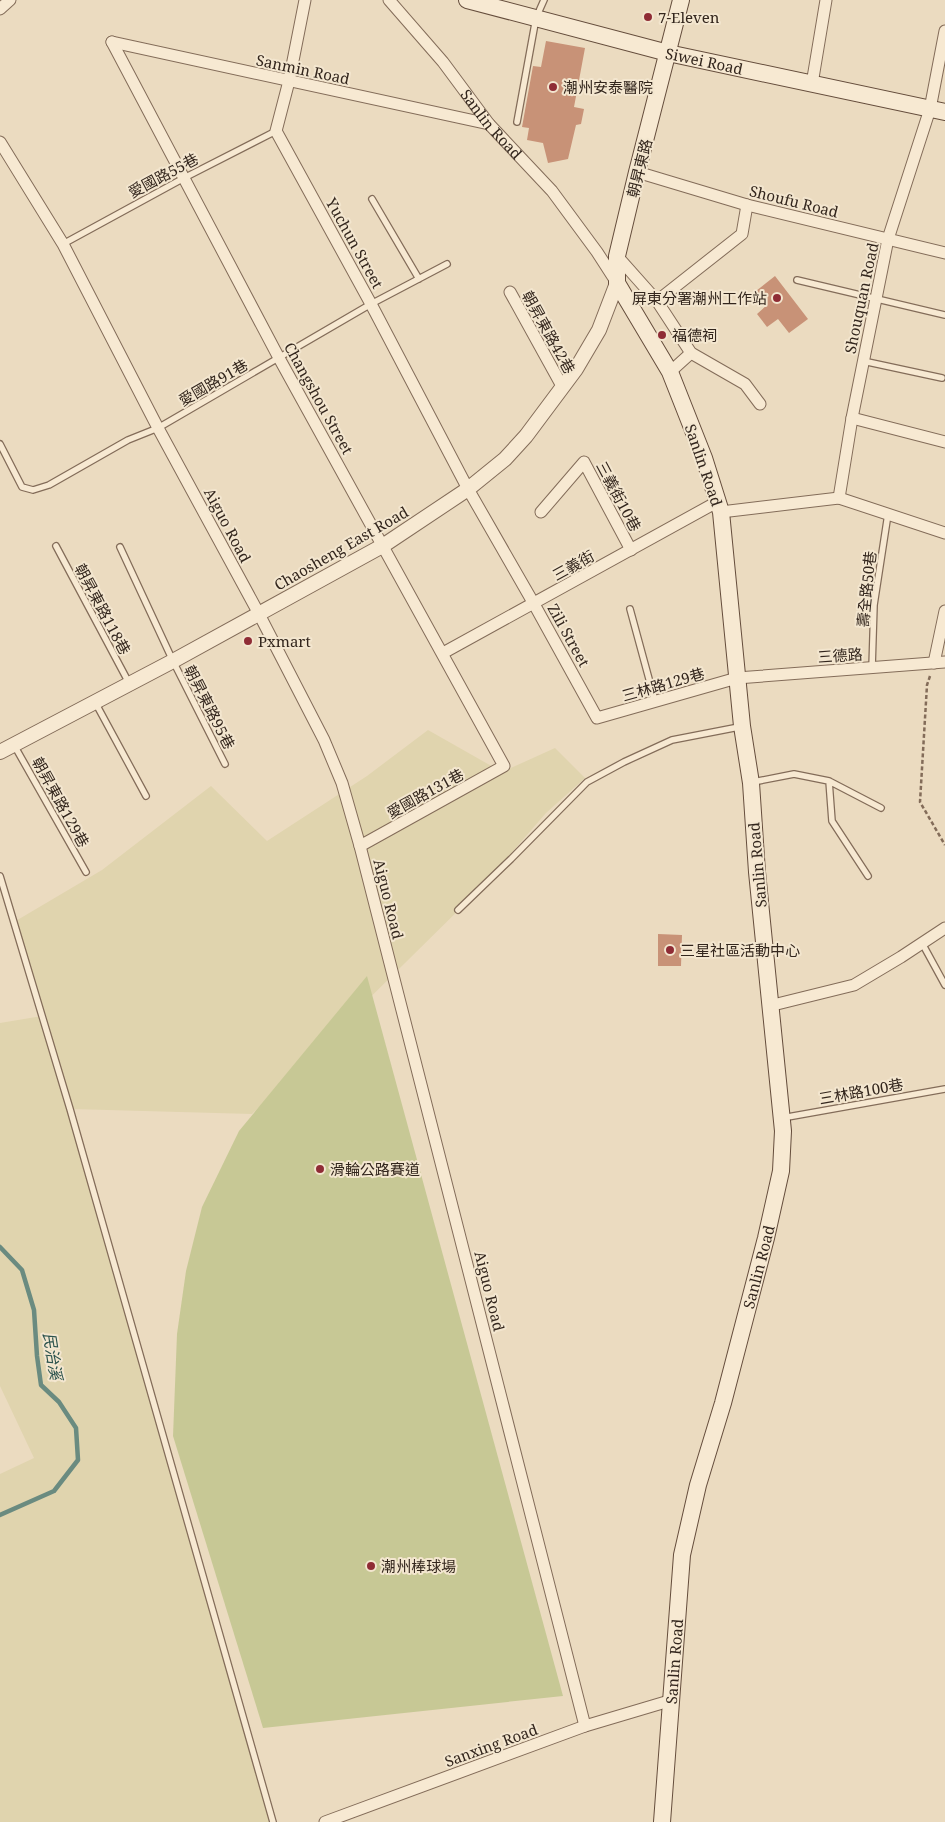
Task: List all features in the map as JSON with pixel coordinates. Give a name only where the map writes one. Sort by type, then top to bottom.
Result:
[{"type":"main road","name":"Siwei Road","points":[[467,0],[668,53],[938,110]]},
{"type":"main road","name":"朝昇東路","points":[[617,283],[617,256],[681,0]]},
{"type":"main road","name":"Sanlin Road","points":[[617,283],[670,372],[704,458],[719,507],[742,726],[750,783],[769,1006],[782,1118],[782,1171],[723,1403],[698,1484],[682,1555],[662,1822]]},
{"type":"street","points":[[0,9],[10,0]]},
{"type":"street","points":[[276,131],[305,0]]},
{"type":"street","name":"Sanlin Road","points":[[389,0],[443,62],[489,124],[552,191],[597,252],[617,283]]},
{"type":"street","points":[[812,84],[826,0]]},
{"type":"street","name":"Shouquan Road","points":[[839,498],[852,418],[888,239],[938,110],[945,31]]},
{"type":"street","name":"Sanmin Road","points":[[112,42],[489,124]]},
{"type":"street","name":"Changshou Street","points":[[112,42],[279,358],[384,545],[504,766]]},
{"type":"street","name":"Yuchun Street","points":[[276,131],[371,304],[468,489]]},
{"type":"street","name":"Aiguo Road","points":[[0,142],[63,244],[158,428],[259,614],[324,740],[342,783],[360,846],[585,1726]]},
{"type":"street","name":"Shoufu Road","points":[[637,172],[747,205],[945,253]]},
{"type":"street","points":[[657,301],[742,234],[747,205]]},
{"type":"street","points":[[617,256],[657,301],[691,353],[745,384],[760,404]]},
{"type":"street","name":"Chaosheng East Road","points":[[0,752],[173,661],[384,545],[468,489],[504,460],[521,442],[576,369],[599,330],[617,283]]},
{"type":"street","name":"朝昇東路42巷","points":[[510,292],[562,386]]},
{"type":"street","points":[[670,372],[691,353]]},
{"type":"street","points":[[852,418],[945,442]]},
{"type":"street","name":"三義街10巷","points":[[541,512],[584,462],[631,550]]},
{"type":"street","name":"Zili Street","points":[[468,489],[597,718]]},
{"type":"street","points":[[719,507],[839,498],[945,533]]},
{"type":"street","name":"三義街","points":[[443,653],[631,550],[719,507]]},
{"type":"street","points":[[939,663],[945,611]]},
{"type":"street","name":"三德路","points":[[737,678],[939,663]]},
{"type":"street","name":"三林路129巷","points":[[597,718],[737,678]]},
{"type":"street","name":"愛國路131巷","points":[[360,846],[504,766]]},
{"type":"street","points":[[769,1006],[854,985],[945,928]]},
{"type":"street","name":"Sanxing Road","points":[[325,1822],[585,1726],[670,1700]]},
{"type":"lane","points":[[517,122],[536,18],[544,0]]},
{"type":"lane","name":"愛國路55巷","points":[[63,244],[184,178],[276,131]]},
{"type":"lane","points":[[372,199],[419,279]]},
{"type":"lane","name":"愛國路91巷","points":[[0,444],[22,487],[33,490],[49,485],[128,440],[158,428],[371,304],[447,264]]},
{"type":"lane","points":[[797,280],[945,315]]},
{"type":"lane","points":[[864,361],[942,378]]},
{"type":"lane","name":"壽全路50巷","points":[[872,668],[874,605],[888,514]]},
{"type":"lane","name":"朝昇東路118巷","points":[[56,546],[129,684]]},
{"type":"lane","name":"朝昇東路95巷","points":[[120,548],[173,661],[226,764]]},
{"type":"lane","points":[[630,609],[655,702]]},
{"type":"lane","points":[[95,702],[146,796]]},
{"type":"lane","points":[[458,910],[587,782],[624,762],[672,740],[742,726]]},
{"type":"lane","name":"朝昇東路129巷","points":[[14,745],[86,872]]},
{"type":"lane","points":[[750,783],[794,774],[830,781],[881,808]]},
{"type":"lane","points":[[830,781],[832,821],[868,876]]},
{"type":"lane","points":[[0,876],[76,1128],[274,1822]]},
{"type":"lane","points":[[922,943],[945,985]]},
{"type":"lane","name":"三林路100巷","points":[[782,1118],[945,1089]]},
{"type":"path","points":[[939,663],[928,685],[920,802],[945,845]]},
{"type":"shaded area","points":[[428,730],[502,772],[555,748],[585,778],[546,813],[480,889],[252,1114],[71,1109],[271,1822],[0,1822],[0,1474],[34,1458],[0,1386],[0,1023],[42,1016],[14,922],[102,870],[211,786],[267,841],[367,776]]},
{"type":"green space","points":[[367,976],[563,1696],[263,1728],[173,1436],[177,1334],[186,1271],[202,1207],[239,1131]]},
{"type":"building","name":"潮州安泰醫院","points":[[546,41],[585,48],[574,107],[584,109],[581,124],[576,125],[568,159],[548,163],[543,143],[527,140],[529,128],[522,127],[533,66],[541,67]]},
{"type":"building","name":"屏東分署潮州工作站","points":[[775,276],[808,319],[789,333],[778,319],[767,327],[757,314],[767,305],[756,291]]},
{"type":"building","name":"三星社區活動中心","points":[[658,934],[682,935],[681,966],[658,966]]},
{"type":"waterway","name":"民治溪","points":[[0,1247],[22,1270],[34,1310],[41,1385],[59,1402],[76,1428],[78,1460],[54,1491],[0,1515]]},
{"type":"place","name":"7-Eleven","points":[[648,17]]},
{"type":"place","name":"潮州安泰醫院","points":[[553,87]]},
{"type":"place","name":"屏東分署潮州工作站","points":[[777,298]]},
{"type":"place","name":"福德祠","points":[[662,335]]},
{"type":"place","name":"Pxmart","points":[[248,641]]},
{"type":"place","name":"三星社區活動中心","points":[[670,950]]},
{"type":"place","name":"滑輪公路賽道","points":[[320,1169]]},
{"type":"place","name":"潮州棒球場","points":[[371,1566]]}]
